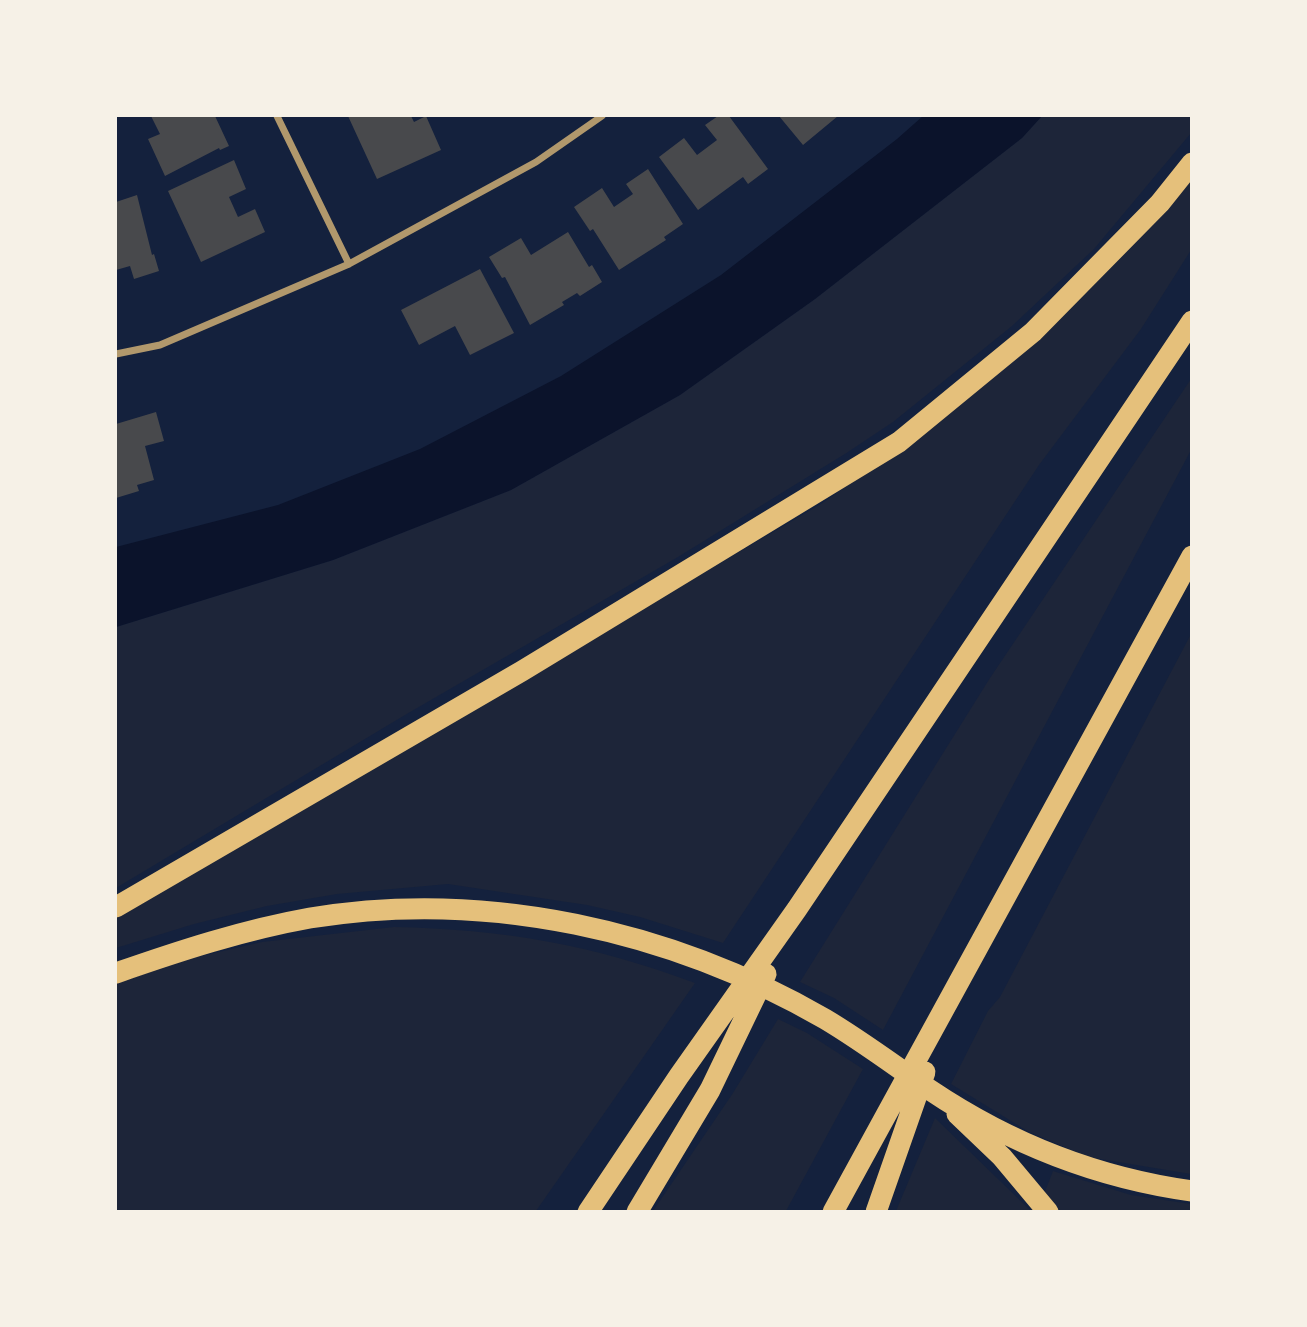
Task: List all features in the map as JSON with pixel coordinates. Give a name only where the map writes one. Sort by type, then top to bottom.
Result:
[{"type":"highway","points":[[116,907],[522,671],[899,442],[1033,332],[1160,203],[1192,163]]},
{"type":"highway","points":[[588,1212],[679,1076],[797,909],[1192,321]]},
{"type":"highway","points":[[837,1204],[1192,556]]},
{"type":"highway","points":[[116,972],[212,941],[309,918],[410,909],[499,912],[610,932],[667,949],[757,984],[826,1020],[932,1091],[999,1129],[1076,1164],[1127,1180],[1192,1191]]},
{"type":"highway","points":[[637,1212],[710,1090],[797,909]]},
{"type":"highway","points":[[876,1212],[958,985]]},
{"type":"highway","points":[[932,1091],[1002,1157],[1048,1212]]},
{"type":"street","points":[[277,116],[349,264]]},
{"type":"street","points":[[116,354],[160,345],[349,264],[536,162],[602,116]]},
{"type":"shaded area","points":[[923,116],[1042,116],[1022,138],[815,299],[680,395],[511,490],[333,560],[116,627],[116,547],[278,505],[420,449],[561,376],[721,275]]},
{"type":"shaded area","points":[[1042,116],[1191,116],[1191,133],[1094,249],[1012,326],[893,422],[678,557],[405,715],[116,888],[116,627],[333,560],[511,490],[680,395],[815,299],[1022,138]]},
{"type":"shaded area","points":[[1191,176],[1191,250],[1141,329],[1039,465],[723,943],[640,917],[587,905],[448,884],[337,894],[267,906],[194,924],[116,948],[116,917],[821,504],[919,435]]},
{"type":"shaded area","points":[[1191,379],[1191,450],[883,1030],[834,998],[800,982],[990,678]]},
{"type":"shaded area","points":[[1191,634],[1191,1174],[1088,1157],[1029,1132],[951,1084],[988,1011],[1000,997]]},
{"type":"shaded area","points":[[394,927],[472,931],[547,942],[621,959],[695,983],[536,1211],[116,1212],[116,983],[197,957],[262,942]]},
{"type":"shaded area","points":[[778,1019],[807,1033],[863,1069],[786,1211],[653,1211],[733,1093]]},
{"type":"shaded area","points":[[935,1118],[1031,1211],[896,1211]]},
{"type":"shaded area","points":[[1053,1171],[1131,1195],[1191,1204],[1191,1211],[1061,1211],[1044,1194]]},
{"type":"building","points":[[151,116],[215,116],[229,146],[220,150],[219,148],[165,176],[148,139],[160,134]]},
{"type":"building","points":[[348,116],[411,116],[414,122],[426,116],[441,150],[377,179]]},
{"type":"building","points":[[718,116],[729,116],[768,169],[748,184],[743,177],[698,210],[659,157],[684,138],[697,155],[717,140],[705,125]]},
{"type":"building","points":[[779,116],[838,116],[803,145]]},
{"type":"building","points":[[234,160],[246,189],[229,197],[238,217],[255,209],[265,232],[201,262],[168,191]]},
{"type":"building","points":[[648,169],[683,224],[664,237],[666,240],[619,270],[593,229],[590,231],[574,207],[602,188],[614,207],[633,194],[626,184]]},
{"type":"building","points":[[137,195],[152,255],[154,254],[159,271],[134,279],[130,266],[116,270],[116,202]]},
{"type":"building","points":[[568,232],[589,267],[592,265],[602,282],[580,296],[577,293],[562,302],[564,305],[530,325],[505,277],[502,278],[489,257],[521,238],[531,255]]},
{"type":"building","points":[[480,269],[514,333],[470,355],[455,326],[419,345],[401,310]]},
{"type":"building","points":[[156,412],[164,441],[145,446],[154,480],[137,485],[139,491],[116,498],[116,424]]}]
